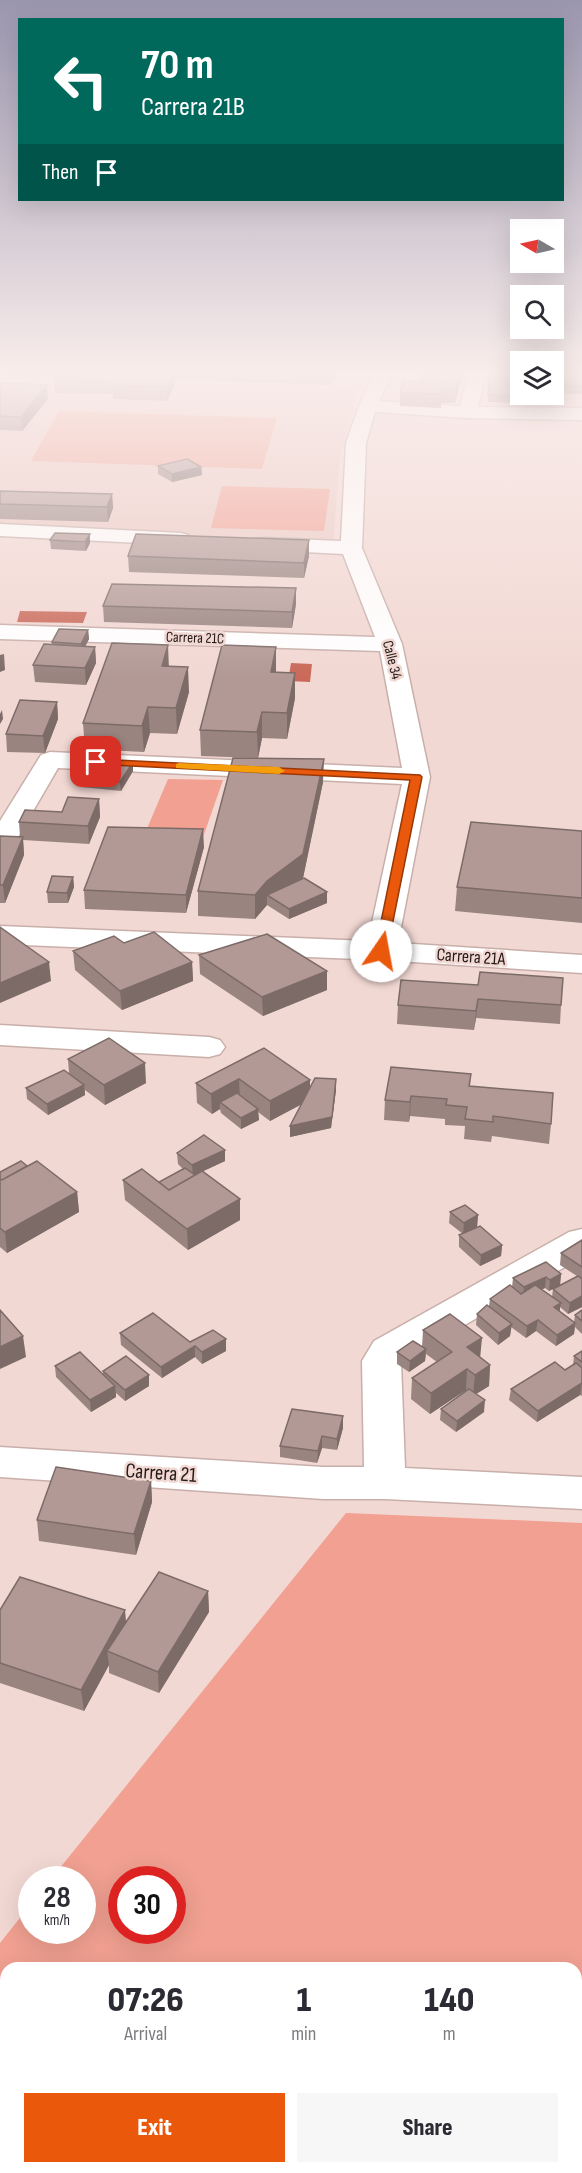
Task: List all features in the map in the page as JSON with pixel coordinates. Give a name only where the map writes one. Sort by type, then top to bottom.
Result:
[{"type":"street","points":[[244,543],[351,548],[354,475]]},
{"type":"street","points":[[0,530],[197,540]]},
{"type":"street","name":"Calle 34","points":[[351,548],[390,644],[417,777]]},
{"type":"street","name":"Carrera 21C","points":[[0,632],[390,644]]},
{"type":"street","points":[[0,831],[9,831],[50,760],[417,777],[381,951]]},
{"type":"street","name":"Carrera 21A","points":[[0,935],[381,951],[582,964]]},
{"type":"street","points":[[0,1035],[209,1047]]},
{"type":"street","points":[[385,1483],[380,1371],[381,1361],[388,1351],[582,1241]]},
{"type":"street","name":"Carrera 21","points":[[0,1462],[322,1484],[385,1483],[578,1490]]},
{"type":"shaded area","points":[[0,475],[338,475],[333,542],[0,526]]},
{"type":"shaded area","points":[[222,486],[330,489],[324,531],[211,528]]},
{"type":"shaded area","points":[[20,611],[87,612],[83,623],[17,622]]},
{"type":"shaded area","points":[[291,663],[312,664],[310,682],[288,681]]},
{"type":"shaded area","points":[[168,779],[223,780],[202,840],[143,838]]},
{"type":"shaded area","points":[[346,1513],[582,1523],[582,1962],[0,1962],[0,1943],[18,1920],[18,1944],[96,1944],[96,1866],[61,1866]]},
{"type":"building","points":[[0,491],[112,494],[107,507],[0,504]]},
{"type":"building","points":[[55,533],[90,534],[85,542],[50,540]]},
{"type":"building","points":[[136,534],[309,540],[304,563],[128,556]]},
{"type":"building","points":[[112,584],[296,588],[292,612],[103,606]]},
{"type":"building","points":[[59,629],[88,630],[81,644],[52,642]]},
{"type":"building","points":[[112,643],[168,645],[162,666],[188,667],[176,708],[148,707],[142,726],[83,723]]},
{"type":"building","points":[[44,644],[95,647],[85,668],[33,665]]},
{"type":"building","points":[[222,645],[276,647],[271,672],[295,673],[287,713],[262,712],[257,732],[200,730]]},
{"type":"building","points":[[20,700],[57,702],[43,736],[6,734]]},
{"type":"building","points":[[233,758],[324,759],[303,854],[267,881],[255,895],[198,891]]},
{"type":"building","points":[[133,762],[120,782],[81,777],[90,763]]},
{"type":"building","points":[[68,797],[99,799],[88,826],[19,822],[25,810],[62,812]]},
{"type":"building","points":[[471,822],[582,831],[582,898],[457,887]]},
{"type":"building","points":[[108,827],[203,829],[186,895],[84,890]]},
{"type":"building","points":[[0,836],[23,837],[3,885],[0,885]]},
{"type":"building","points":[[52,876],[73,877],[67,893],[47,892]]},
{"type":"building","points":[[304,878],[327,892],[289,909],[267,895]]},
{"type":"building","points":[[0,927],[49,962],[0,983]]},
{"type":"building","points":[[154,932],[192,962],[120,991],[73,951],[114,936],[124,943]]},
{"type":"building","points":[[267,934],[327,971],[262,997],[199,955]]},
{"type":"building","points":[[480,972],[563,978],[561,1005],[478,999],[476,1011],[398,1005],[401,980],[478,985]]},
{"type":"building","points":[[109,1038],[145,1063],[104,1085],[68,1059]]},
{"type":"building","points":[[264,1048],[310,1080],[270,1101],[239,1079],[211,1094],[196,1083]]},
{"type":"building","points":[[391,1067],[471,1074],[469,1086],[553,1093],[551,1124],[493,1116],[493,1122],[465,1119],[467,1107],[446,1105],[447,1099],[411,1096],[410,1102],[385,1100]]},
{"type":"building","points":[[64,1070],[84,1085],[47,1104],[26,1088]]},
{"type":"building","points":[[315,1078],[336,1079],[332,1117],[290,1126]]},
{"type":"building","points":[[237,1093],[258,1109],[241,1118],[220,1102]]},
{"type":"building","points":[[204,1135],[225,1150],[192,1165],[177,1153]]},
{"type":"building","points":[[21,1161],[27,1166],[0,1179],[0,1172]]},
{"type":"building","points":[[37,1161],[77,1192],[5,1232],[0,1228],[0,1179]]},
{"type":"building","points":[[185,1168],[195,1175],[169,1190],[159,1182]]},
{"type":"building","points":[[142,1169],[169,1190],[202,1171],[240,1199],[187,1229],[123,1180]]},
{"type":"building","points":[[465,1205],[478,1215],[464,1223],[450,1212]]},
{"type":"building","points":[[480,1226],[502,1245],[481,1255],[459,1235]]},
{"type":"building","points":[[582,1240],[582,1267],[561,1253]]},
{"type":"building","points":[[546,1262],[561,1274],[550,1280],[546,1277],[524,1287],[513,1278]]},
{"type":"building","points":[[578,1276],[582,1279],[582,1296],[570,1303],[553,1289]]},
{"type":"building","points":[[510,1285],[521,1294],[535,1285],[561,1303],[554,1307],[575,1323],[557,1335],[538,1320],[527,1326],[490,1299]]},
{"type":"building","points":[[487,1305],[512,1324],[499,1333],[477,1314]]},
{"type":"building","points":[[0,1310],[23,1336],[0,1347]]},
{"type":"building","points":[[582,1310],[582,1321],[575,1315]]},
{"type":"building","points":[[153,1313],[190,1342],[213,1330],[226,1339],[202,1352],[195,1346],[161,1367],[120,1333]]},
{"type":"building","points":[[450,1314],[482,1338],[467,1347],[490,1365],[475,1375],[467,1369],[431,1393],[412,1378],[452,1352],[423,1330]]},
{"type":"building","points":[[413,1341],[426,1349],[410,1361],[397,1352]]},
{"type":"building","points":[[582,1351],[582,1362],[574,1356]]},
{"type":"building","points":[[80,1352],[115,1386],[90,1400],[55,1366]]},
{"type":"building","points":[[126,1356],[149,1375],[125,1390],[103,1371]]},
{"type":"building","points":[[555,1362],[565,1370],[576,1363],[582,1368],[582,1383],[538,1411],[511,1389]]},
{"type":"building","points":[[469,1389],[485,1400],[457,1421],[441,1409]]},
{"type":"building","points":[[292,1409],[343,1416],[337,1439],[322,1436],[318,1451],[280,1446]]},
{"type":"building","points":[[56,1467],[151,1481],[134,1534],[37,1520]]},
{"type":"building","points":[[159,1572],[208,1591],[158,1672],[107,1651]]},
{"type":"building","points":[[20,1577],[125,1610],[81,1690],[0,1663],[0,1610]]},
{"type":"slow traffic","points":[[179,766],[279,771]]},
{"type":"route","points":[[96,762],[417,777],[381,951]]}]
